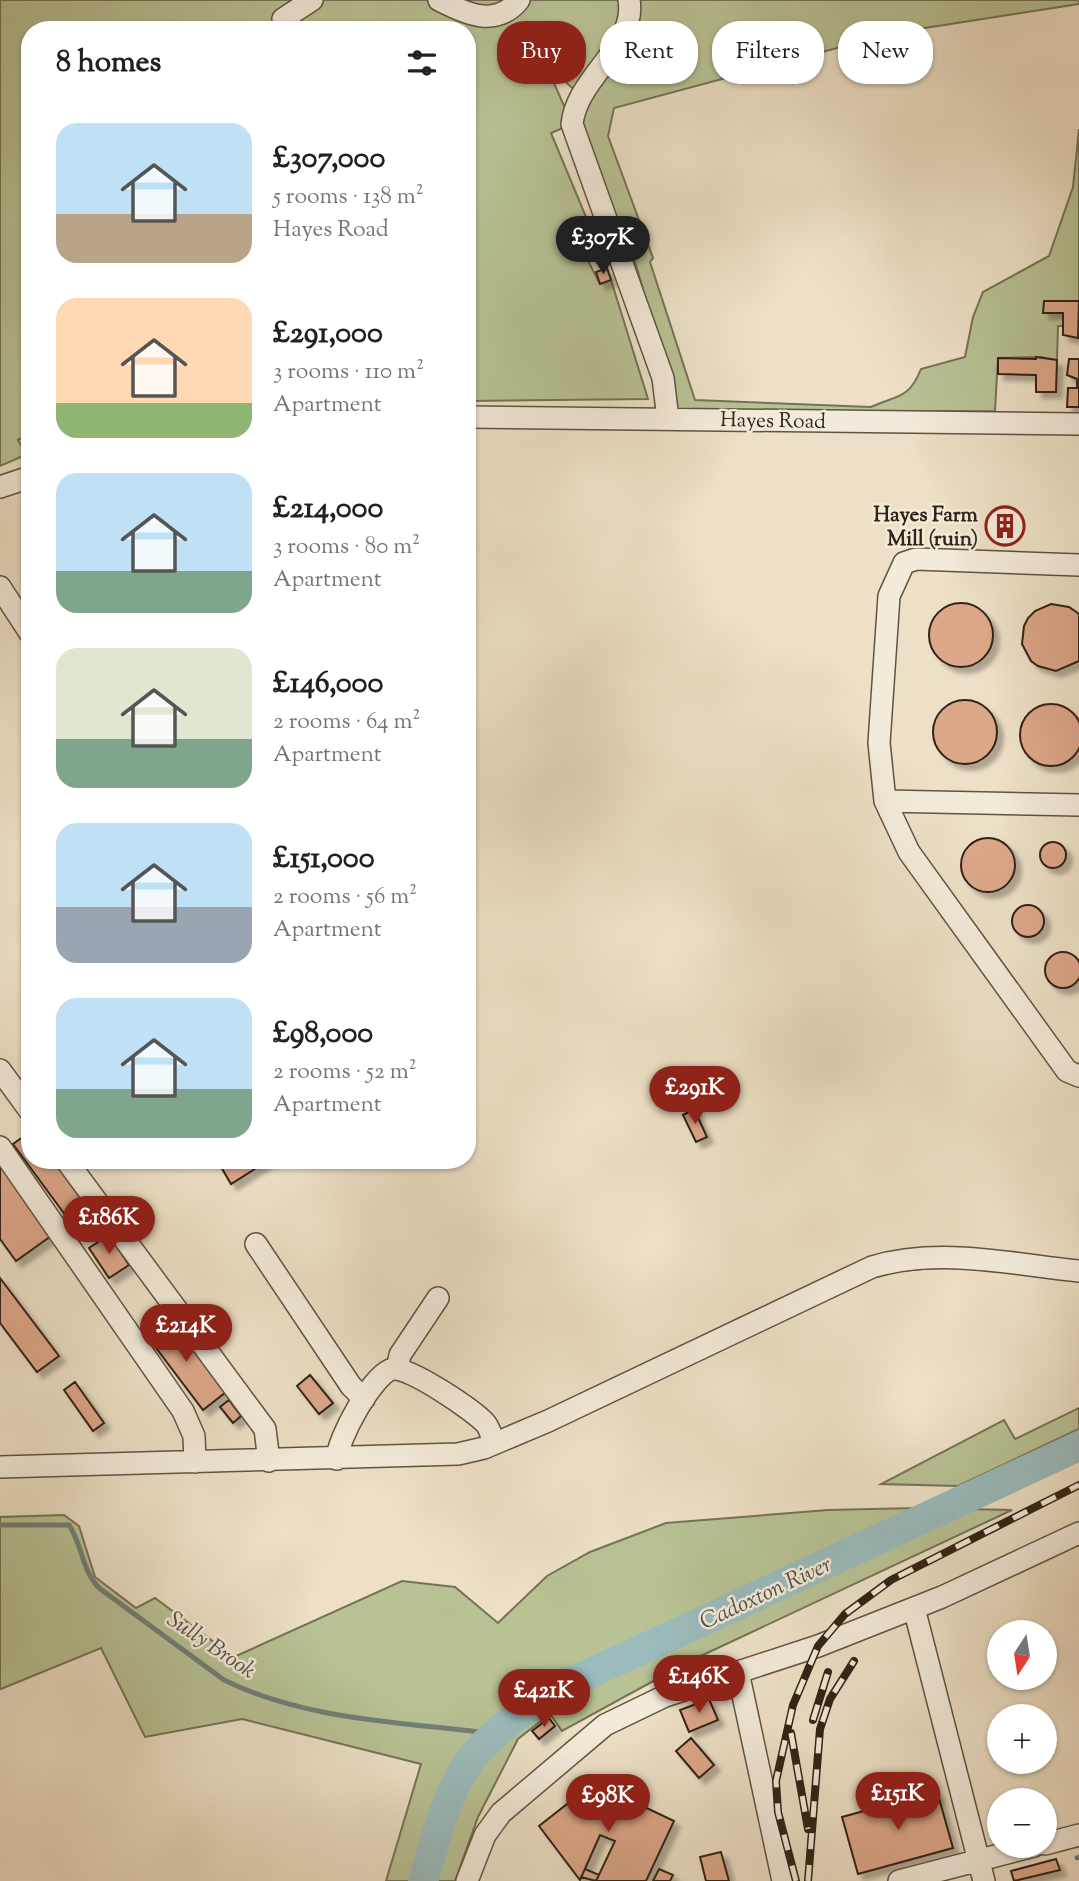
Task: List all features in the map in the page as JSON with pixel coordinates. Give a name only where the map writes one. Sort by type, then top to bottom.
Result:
[{"type":"street","points":[[283,19],[312,0]]},
{"type":"street","points":[[439,0],[467,13],[492,17],[510,10],[519,0]]},
{"type":"street","points":[[629,0],[628,23],[617,44],[583,90],[573,112],[572,124],[663,378],[668,419]]},
{"type":"street","name":"Hayes Road","points":[[476,417],[1079,424]]},
{"type":"street","points":[[0,487],[21,480]]},
{"type":"street","points":[[1079,565],[916,559],[904,563],[889,596],[879,743],[885,801],[909,852],[1067,1071],[1079,1076]]},
{"type":"street","points":[[0,587],[21,619]]},
{"type":"street","points":[[885,801],[1079,805]]},
{"type":"street","points":[[4,1083],[21,1101]]},
{"type":"street","points":[[0,1147],[183,1411],[194,1436],[195,1462]]},
{"type":"street","points":[[73,1169],[265,1429],[269,1461]]},
{"type":"street","points":[[256,1244],[351,1386],[364,1399]]},
{"type":"street","points":[[0,1467],[458,1454],[494,1444],[872,1267],[916,1256],[1079,1271]]},
{"type":"street","points":[[397,1369],[400,1355],[438,1298]]},
{"type":"street","points":[[337,1459],[338,1443],[364,1399],[384,1374],[397,1369],[412,1373],[480,1418],[490,1432],[494,1444]]},
{"type":"street","points":[[467,1881],[485,1835],[501,1813],[605,1725],[665,1696],[818,1646],[915,1608],[1079,1533]]},
{"type":"street","points":[[915,1608],[984,1881]]},
{"type":"street","points":[[738,1672],[783,1881]]},
{"type":"street","points":[[1057,1841],[1079,1835]]},
{"type":"street","points":[[899,1881],[987,1858]]},
{"type":"green space","points":[[0,0],[1079,0],[1079,4],[933,27],[933,21],[838,21],[838,48],[824,52],[824,21],[712,21],[712,82],[614,108],[608,136],[653,258],[650,262],[695,400],[871,407],[902,395],[912,386],[921,369],[965,357],[973,317],[983,292],[1049,256],[1073,187],[1079,129],[1079,301],[1044,301],[1044,313],[1063,313],[1063,326],[1058,326],[1057,360],[1041,357],[998,358],[995,411],[683,412],[677,409],[636,265],[587,148],[581,124],[586,100],[568,84],[586,84],[586,21],[497,21],[497,84],[554,84],[572,124],[551,133],[591,229],[581,247],[600,284],[611,280],[648,399],[476,401],[476,21],[21,21],[21,438],[18,440],[21,457],[0,466]]},
{"type":"green space","points":[[1079,1408],[1079,1429],[958,1486],[881,1484],[1004,1420],[1015,1439]]},
{"type":"green space","points":[[828,1510],[1012,1510],[690,1661],[562,1731],[550,1714],[518,1739],[478,1817],[455,1881],[386,1881],[421,1764],[242,1719],[145,1737],[101,1648],[1,1689],[0,1687],[0,1517],[64,1515],[79,1526],[95,1577],[136,1608],[155,1598],[234,1657],[402,1581],[455,1587],[498,1623],[547,1576],[590,1552],[666,1523]]},
{"type":"building","points":[[607,268],[611,280],[600,284],[596,272]]},
{"type":"building","points":[[1044,301],[1079,301],[1078,338],[1063,335],[1063,313],[1043,313]]},
{"type":"building","points":[[1036,357],[1057,360],[1056,392],[1036,392],[1036,375],[998,374],[998,358]]},
{"type":"building","points":[[1069,359],[1079,359],[1079,407],[1067,407],[1068,388],[1077,388],[1077,379],[1067,375]]},
{"type":"building","name":"Hayes Farm Mill (ruin)","points":[[1001,516],[1009,516],[1014,525],[1012,532],[1001,534],[996,529],[996,521]]},
{"type":"building","points":[[961,603],[973,605],[984,612],[991,623],[991,647],[984,658],[973,665],[961,667],[949,665],[938,658],[931,647],[929,635],[931,623],[938,612],[949,605]]},
{"type":"building","points":[[1051,604],[1069,607],[1079,614],[1079,661],[1056,671],[1031,661],[1022,644],[1028,618],[1035,611]]},
{"type":"building","points":[[965,700],[977,702],[988,709],[995,720],[995,744],[988,755],[977,762],[965,764],[953,762],[942,755],[935,744],[933,732],[935,720],[942,709],[953,702]]},
{"type":"building","points":[[1039,706],[1063,706],[1080,723],[1080,747],[1073,757],[1063,764],[1039,764],[1029,757],[1022,747],[1022,723],[1029,713]]},
{"type":"building","points":[[988,838],[1007,846],[1015,865],[1007,884],[988,892],[969,884],[961,865],[969,846]]},
{"type":"building","points":[[1053,842],[1062,846],[1066,855],[1062,864],[1053,868],[1044,864],[1040,855],[1044,846]]},
{"type":"building","points":[[1028,905],[1039,910],[1044,921],[1039,932],[1028,937],[1017,932],[1012,921],[1017,910]]},
{"type":"building","points":[[1063,952],[1076,957],[1080,974],[1076,983],[1063,988],[1050,983],[1045,970],[1050,957]]},
{"type":"building","points":[[694,1109],[707,1137],[696,1142],[683,1115]]},
{"type":"building","points":[[21,1138],[21,1155],[13,1144]]},
{"type":"building","points":[[0,1165],[51,1236],[16,1261],[0,1239]]},
{"type":"building","points":[[31,1169],[60,1169],[95,1217],[77,1231]]},
{"type":"building","points":[[222,1169],[255,1169],[231,1184]]},
{"type":"building","points":[[109,1235],[129,1265],[109,1278],[89,1248]]},
{"type":"building","points":[[0,1278],[59,1356],[37,1372],[0,1323]]},
{"type":"building","points":[[170,1318],[226,1392],[203,1410],[147,1336]]},
{"type":"building","points":[[310,1375],[333,1403],[319,1414],[297,1386]]},
{"type":"building","points":[[75,1382],[104,1423],[93,1431],[64,1390]]},
{"type":"building","points":[[229,1400],[241,1416],[233,1423],[220,1407]]},
{"type":"building","points":[[709,1699],[718,1720],[689,1732],[680,1710]]},
{"type":"building","points":[[549,1718],[555,1726],[539,1739],[532,1731]]},
{"type":"building","points":[[691,1738],[714,1765],[699,1778],[676,1751]]},
{"type":"building","points":[[594,1783],[674,1821],[646,1881],[596,1881],[615,1841],[600,1835],[580,1880],[539,1826]]},
{"type":"building","points":[[937,1791],[953,1848],[858,1874],[842,1817]]},
{"type":"building","points":[[721,1852],[729,1881],[706,1881],[700,1857]]},
{"type":"building","points":[[1056,1859],[1060,1870],[1014,1881],[1011,1871]]},
{"type":"building","points":[[585,1869],[599,1875],[596,1881],[581,1877]]},
{"type":"building","points":[[659,1869],[673,1875],[670,1881],[653,1881]]},
{"type":"waterway","name":"Cadoxton River","points":[[423,1881],[448,1802],[471,1759],[498,1731],[550,1692],[1079,1446]]},
{"type":"waterway","name":"Sully Brook","points":[[0,1525],[69,1525],[89,1573],[99,1588],[224,1680],[256,1694],[322,1712],[357,1718],[495,1734]]},
{"type":"railway","points":[[796,1881],[778,1812],[776,1781],[793,1705],[818,1646],[845,1614],[891,1580],[1079,1485]]},
{"type":"railway","points":[[808,1881],[820,1729],[830,1699],[854,1661]]},
{"type":"railway","points":[[813,1720],[828,1672]]},
{"type":"railway","points":[[791,1733],[808,1829]]},
{"type":"place","name":"Hayes Farm Mill (ruin)","points":[[1005,526]]}]
